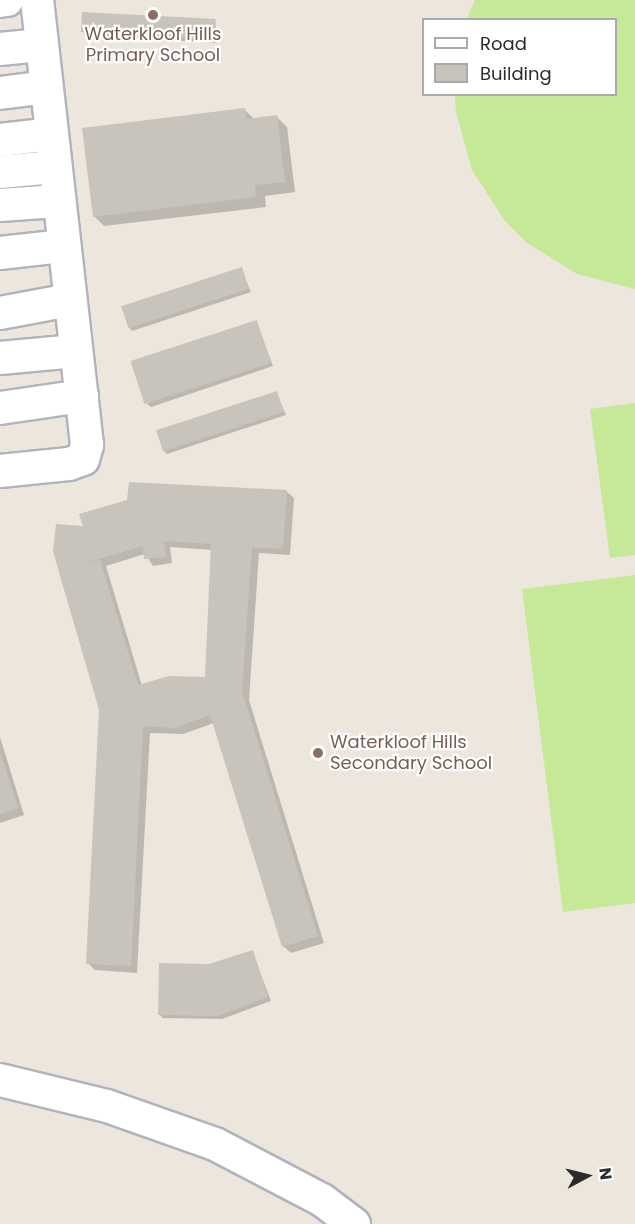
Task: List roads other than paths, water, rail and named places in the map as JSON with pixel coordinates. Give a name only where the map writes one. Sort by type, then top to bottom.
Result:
[{"type":"street","points":[[0,1],[7,0]]},
{"type":"street","points":[[0,471],[83,459],[87,445],[62,246],[37,0]]},
{"type":"street","points":[[0,49],[41,45]]},
{"type":"street","points":[[0,93],[46,87]]},
{"type":"street","points":[[0,140],[51,134]]},
{"type":"street","points":[[0,172],[54,167]]},
{"type":"street","points":[[0,205],[57,201]]},
{"type":"street","points":[[0,253],[62,246]]},
{"type":"street","points":[[0,313],[70,300]]},
{"type":"street","points":[[0,358],[76,351]]},
{"type":"street","points":[[0,408],[82,396]]},
{"type":"street","points":[[0,1080],[107,1106],[215,1144],[322,1200],[354,1224]]},
{"type":"place","name":"Waterkloof Hills Primary School","points":[[153,15]]},
{"type":"place","name":"Waterkloof Hills Secondary School","points":[[318,753]]}]
